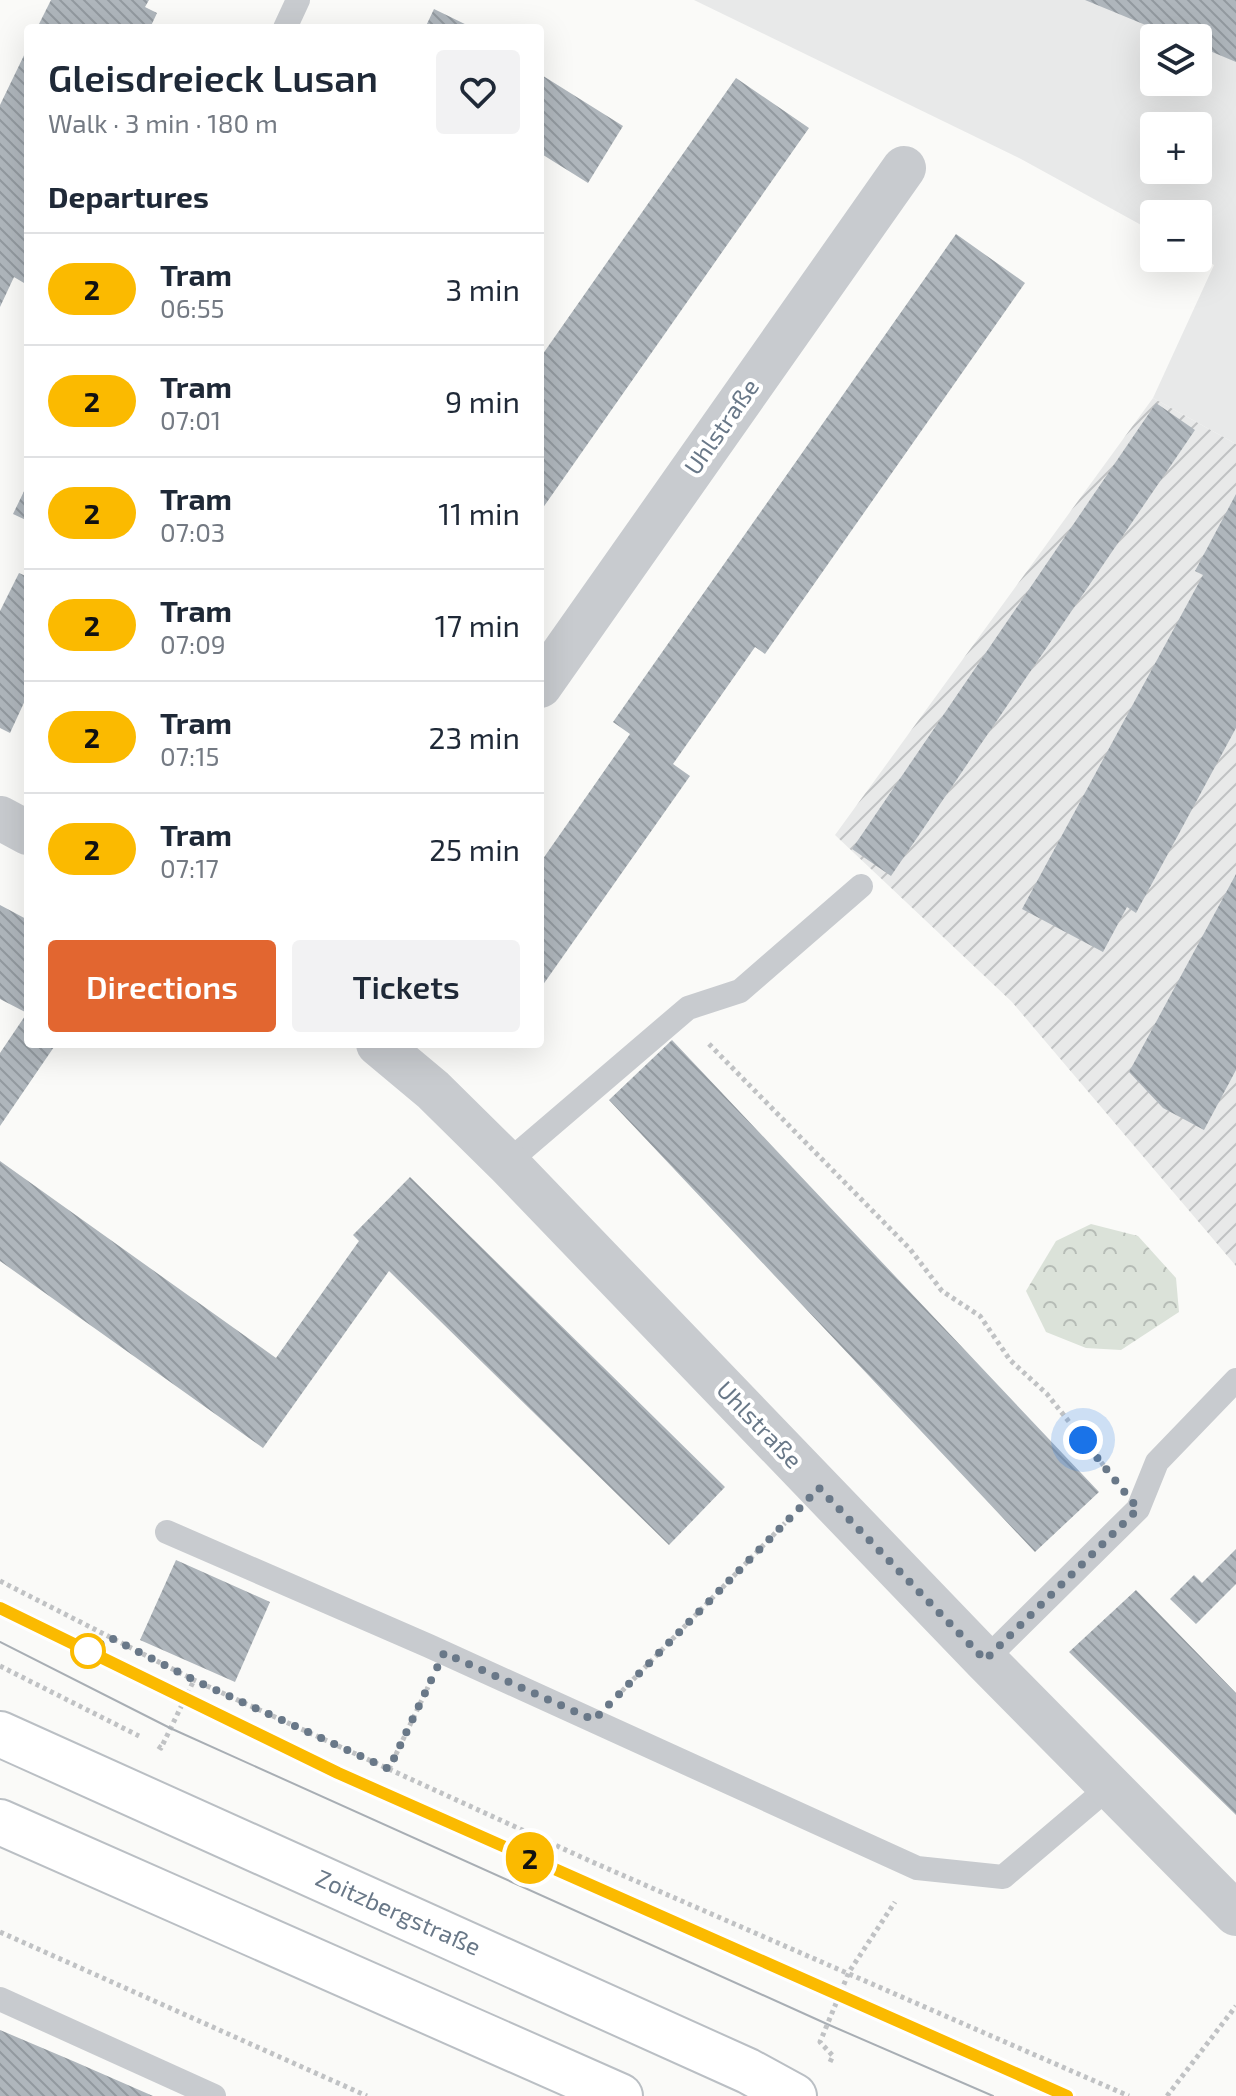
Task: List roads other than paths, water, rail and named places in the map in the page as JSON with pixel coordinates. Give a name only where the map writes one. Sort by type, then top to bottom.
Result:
[{"type":"main road","name":"Zoitzbergstraße","points":[[0,1734],[733,2064],[794,2096]]},
{"type":"main road","points":[[0,1822],[620,2096]]},
{"type":"street","name":"Uhlstraße","points":[[544,680],[904,168]]},
{"type":"street","points":[[0,818],[24,831]]},
{"type":"street","name":"Uhlstraße","points":[[383,1048],[433,1090],[507,1163],[985,1660],[1236,1914]]},
{"type":"lane","points":[[287,24],[298,0]]},
{"type":"lane","points":[[507,1163],[680,1014],[688,1008],[740,991],[861,886]]},
{"type":"lane","points":[[985,1660],[1138,1509],[1157,1462],[1236,1380]]},
{"type":"lane","points":[[167,1532],[594,1720],[917,1868],[1003,1877],[1109,1787]]},
{"type":"lane","points":[[0,1999],[214,2096]]},
{"type":"tram line","points":[[0,1606],[338,1773],[1067,2096]]},
{"type":"tram line","name":"2","points":[[0,1608],[338,1773],[1067,2096]]},
{"type":"tram line","points":[[0,1642],[170,1728],[993,2096]]}]
